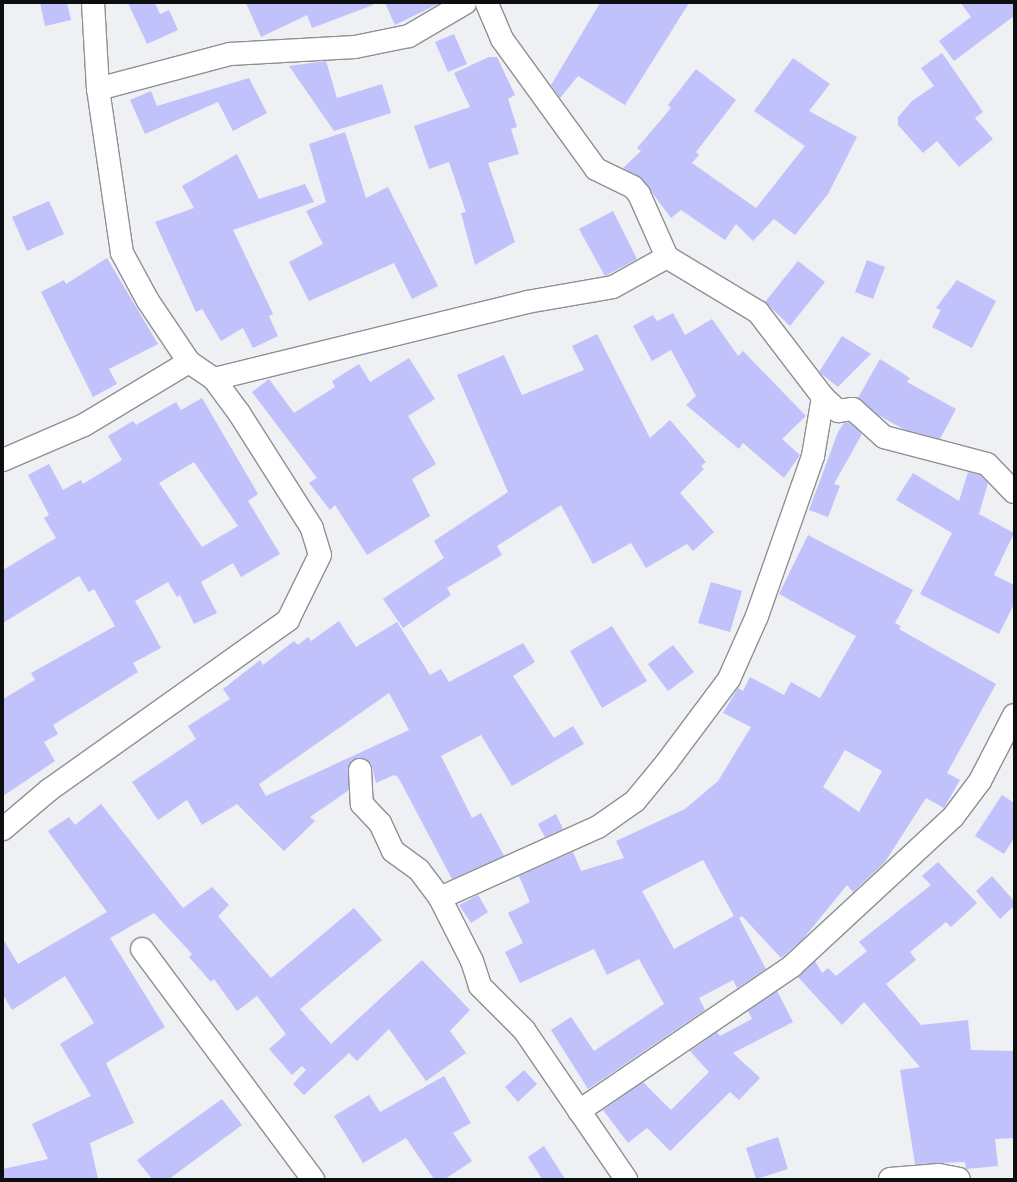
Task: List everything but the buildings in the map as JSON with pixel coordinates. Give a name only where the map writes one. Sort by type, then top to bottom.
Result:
[{"type":"street","points":[[3,829],[49,790],[288,620],[320,555],[312,528],[214,379],[189,362],[148,301],[122,253],[98,89],[93,3]]},
{"type":"street","points":[[98,89],[230,54],[355,47],[408,36],[465,3]]},
{"type":"street","points":[[487,3],[502,39],[596,169],[633,187],[639,194],[667,257],[758,312],[823,397],[838,411],[853,409],[884,437],[987,464],[1014,492]]},
{"type":"street","points":[[214,379],[527,302],[613,288],[667,257]]},
{"type":"street","points":[[3,460],[84,425],[189,362]]},
{"type":"street","points":[[440,898],[598,828],[635,801],[667,762],[729,678],[757,616],[814,456],[823,397]]},
{"type":"street","points":[[579,1111],[792,966],[953,817],[980,781],[1014,715]]},
{"type":"street","points":[[360,770],[362,804],[380,823],[393,852],[419,870],[440,898],[472,961],[480,986],[524,1030],[626,1179]]},
{"type":"street","points":[[142,949],[313,1179]]},
{"type":"street","points":[[890,1179],[939,1175],[959,1179]]}]
